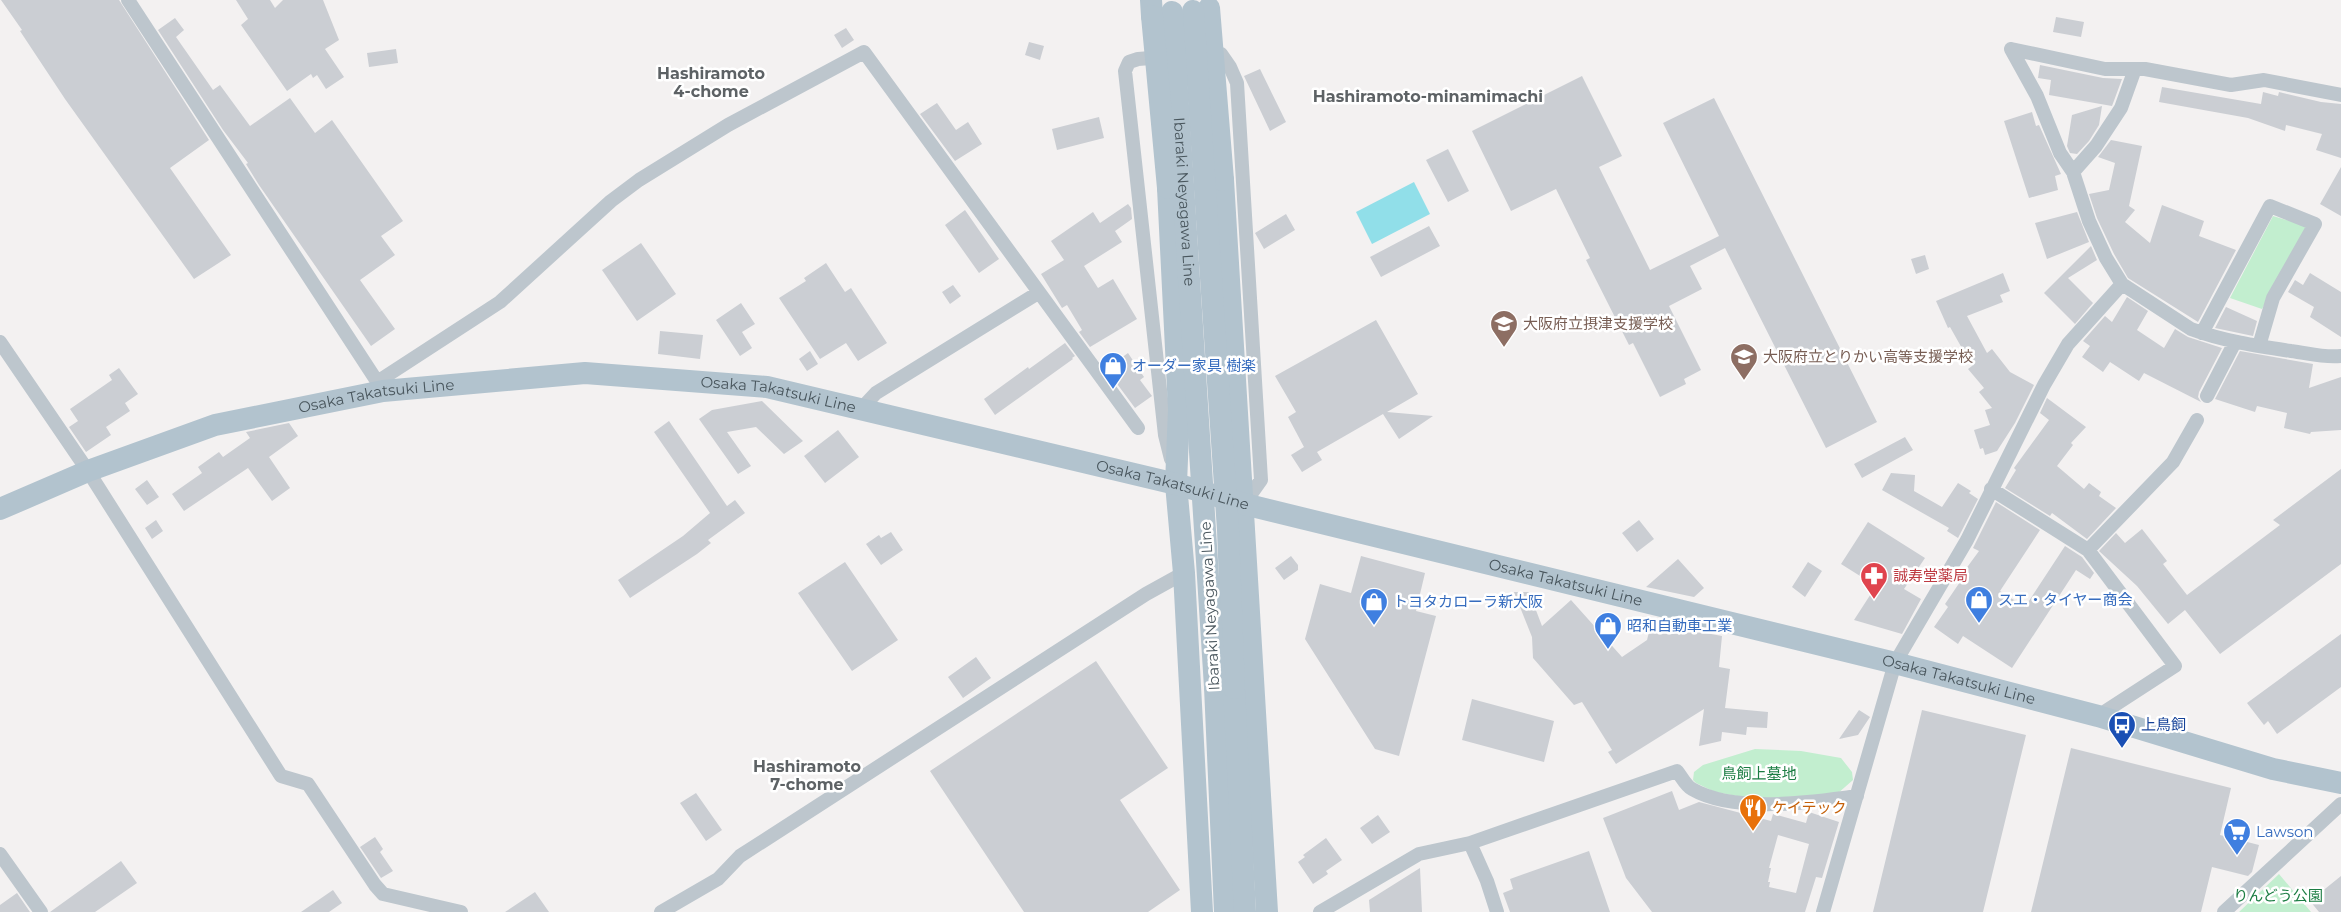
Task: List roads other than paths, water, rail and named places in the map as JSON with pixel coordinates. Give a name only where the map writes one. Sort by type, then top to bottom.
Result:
[{"type":"main road","points":[[1181,6],[1223,180],[1244,504],[1267,912]]},
{"type":"main road","points":[[1181,6],[1168,188],[1179,409],[1176,484],[1184,573],[1202,912]]},
{"type":"main road","name":"Ibaraki Neyagawa Line","points":[[1181,6],[1225,688],[1245,912]]},
{"type":"main road","name":"Osaka Takatsuki Line","points":[[0,509],[88,471],[215,425],[380,386],[585,373],[767,387],[1176,484],[1244,504],[1895,663],[2098,716],[2273,769],[2341,783]]},
{"type":"main road","name":"Ibaraki Neyagawa Line","points":[[1225,688],[1225,912]]},
{"type":"street","points":[[128,0],[380,386],[500,302],[605,207],[639,180],[728,125],[864,52],[1138,428]]},
{"type":"street","points":[[2341,95],[2264,80],[2231,85],[2135,69],[2105,68],[2011,49],[2037,96],[2060,153],[2073,172],[2089,221],[2106,258],[2122,284],[2191,329],[2202,333],[2235,342],[2325,358],[2341,356]]},
{"type":"street","points":[[1176,484],[1165,435],[1125,71],[1129,62],[1138,59],[1221,54],[1230,67],[1237,83],[1261,480],[1244,504]]},
{"type":"street","points":[[2073,172],[2096,146],[2121,108],[2135,69]]},
{"type":"street","points":[[2202,333],[2270,206],[2315,224],[2273,298],[2259,346]]},
{"type":"street","points":[[1823,912],[1895,663],[1967,540],[2044,385],[2068,344],[2122,284]]},
{"type":"street","points":[[861,409],[876,392],[1038,293]]},
{"type":"street","points":[[0,342],[88,471],[281,776],[308,784],[375,885],[383,894],[461,912]]},
{"type":"street","points":[[2207,396],[2235,342]]},
{"type":"street","points":[[2088,550],[2173,462],[2197,420]]},
{"type":"street","points":[[1991,489],[2088,550],[2175,666],[2098,716]]},
{"type":"street","points":[[661,912],[718,879],[749,851],[1146,594],[1184,573]]},
{"type":"street","points":[[1320,912],[1420,854],[1470,842],[1677,771],[1690,789],[1719,799],[1745,805],[1825,801],[1856,796]]},
{"type":"street","points":[[2224,912],[2341,804]]},
{"type":"street","points":[[1470,842],[1498,912]]},
{"type":"street","points":[[2,861],[41,912]]},
{"type":"water","points":[[1414,182],[1430,214],[1372,244],[1356,212]]},
{"type":"place","name":"大阪府立摂津支援学校","points":[[1504,348]]},
{"type":"place","name":"大阪府立とりかい高等支援学校","points":[[1744,381]]},
{"type":"place","name":"オーダー家具 樹楽","points":[[1113,390]]},
{"type":"place","name":"誠寿堂薬局","points":[[1874,600]]},
{"type":"place","name":"スエ・タイヤー商会","points":[[1979,624]]},
{"type":"place","name":"トヨタカローラ新大阪","points":[[1374,626]]},
{"type":"place","name":"昭和自動車工業","points":[[1608,650]]},
{"type":"place","name":"上鳥飼","points":[[2122,749]]},
{"type":"place","name":"ケイテック","points":[[1753,832]]},
{"type":"place","name":"Lawson","points":[[2237,856]]},
{"type":"district","name":"Hashiramoto 4-chome","points":[[711,82]]},
{"type":"district","name":"Hashiramoto-minamimachi","points":[[1428,96]]},
{"type":"district","name":"Hashiramoto 7-chome","points":[[807,775]]},
{"type":"park label","name":"鳥飼上墓地","points":[[1759,774]]},
{"type":"park label","name":"りんどう公園","points":[[2278,896]]}]
